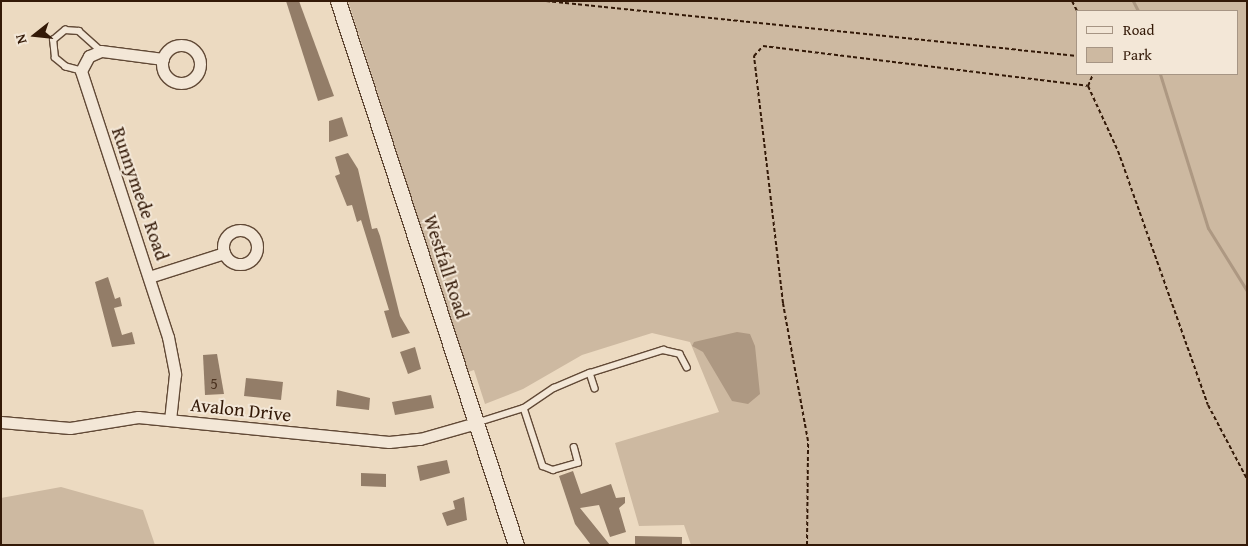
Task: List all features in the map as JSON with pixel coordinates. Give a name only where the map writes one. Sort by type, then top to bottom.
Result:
[{"type":"street","name":"Westfall Road","points":[[338,1],[516,545]]},
{"type":"street","points":[[81,71],[89,56],[102,51],[163,59]]},
{"type":"street","name":"Runnymede Road","points":[[81,71],[174,358],[170,420]]},
{"type":"street","points":[[149,277],[224,253]]},
{"type":"street","name":"Avalon Drive","points":[[1,422],[70,428],[124,417],[389,442],[420,439],[476,423]]},
{"type":"lane","points":[[81,71],[66,67],[55,58],[54,40],[65,30],[79,31],[102,51]]},
{"type":"lane","points":[[476,423],[524,408],[554,388],[590,373],[663,350],[680,354],[686,367]]},
{"type":"lane","points":[[590,373],[595,388]]},
{"type":"lane","points":[[524,408],[543,466],[553,470],[578,463],[574,448]]},
{"type":"path","points":[[546,1],[1076,56]]},
{"type":"path","points":[[807,545],[808,441],[783,303],[757,48],[1088,86]]},
{"type":"path","points":[[1093,75],[1088,86],[1118,151],[1208,405],[1247,479]]},
{"type":"green space","points":[[348,1],[1247,1],[1247,545],[691,545],[684,525],[639,526],[615,443],[719,412],[690,342],[652,333],[582,355],[523,389],[485,404],[474,370],[468,372]]},
{"type":"green space","points":[[61,487],[143,510],[155,545],[1,545],[1,498]]},
{"type":"shaded area","points":[[737,332],[750,334],[755,346],[760,394],[748,404],[732,401],[703,352],[692,346],[694,342]]},
{"type":"building","points":[[286,1],[299,1],[334,96],[318,101]]},
{"type":"building","points":[[342,117],[348,136],[329,142],[329,121]]},
{"type":"building","points":[[348,153],[358,169],[372,229],[377,228],[380,236],[400,316],[410,333],[392,338],[384,311],[389,310],[361,220],[357,222],[352,205],[347,206],[335,176],[340,174],[335,157]]},
{"type":"building","points":[[108,277],[115,299],[120,297],[122,306],[114,308],[122,335],[132,332],[135,344],[112,347],[95,282]]},
{"type":"building","points":[[415,347],[421,369],[408,374],[400,352]]},
{"type":"building","points":[[217,354],[224,394],[205,395],[203,355]]},
{"type":"building","points":[[246,378],[283,382],[281,400],[244,396]]},
{"type":"building","points":[[337,390],[370,398],[369,410],[336,406]]},
{"type":"building","points":[[431,395],[434,408],[395,415],[392,402]]},
{"type":"building","points":[[447,460],[450,473],[420,481],[417,466]]},
{"type":"building","points":[[573,471],[581,494],[611,484],[616,498],[625,497],[625,503],[619,508],[626,532],[610,537],[599,505],[580,508],[610,545],[591,545],[575,524],[559,476]]},
{"type":"building","points":[[361,473],[386,474],[386,487],[361,486]]},
{"type":"building","points":[[464,497],[467,520],[447,526],[442,513],[455,509],[453,501]]},
{"type":"building","points":[[635,536],[682,537],[682,545],[635,545]]},
{"type":"waterway","points":[[1133,1],[1138,10]]},
{"type":"waterway","points":[[1160,75],[1208,228],[1247,291]]}]
